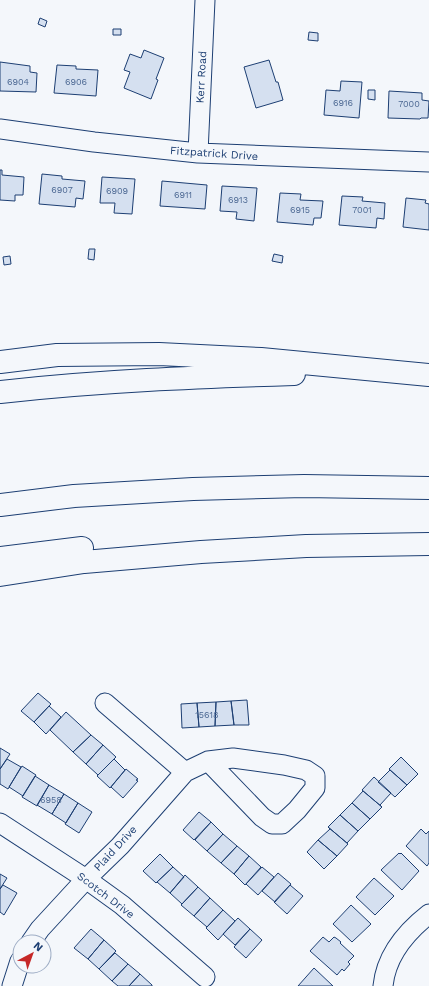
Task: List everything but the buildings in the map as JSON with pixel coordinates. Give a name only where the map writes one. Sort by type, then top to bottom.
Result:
[{"type":"highway","points":[[0,362],[57,355],[159,354],[261,359],[429,376]]},
{"type":"highway","points":[[0,392],[59,385],[188,377],[301,373],[429,376]]},
{"type":"highway","points":[[0,505],[74,496],[193,489],[304,486],[429,488]]},
{"type":"highway","points":[[0,558],[82,548],[199,541],[305,540],[429,543]]},
{"type":"highway","points":[[0,575],[84,562],[201,552],[306,546],[429,543]]},
{"type":"street","name":"Kerr Road","points":[[198,153],[205,0]]},
{"type":"street","name":"Fitzpatrick Drive","points":[[0,129],[94,142],[198,153],[429,162]]},
{"type":"street","points":[[105,703],[184,772],[208,761],[233,758],[284,765],[306,770],[315,776],[316,788],[297,810],[282,824],[272,824],[262,817],[208,761]]},
{"type":"street","name":"Plaid Drive","points":[[37,934],[86,879],[120,846],[184,772]]},
{"type":"street","name":"Scotch Drive","points":[[0,823],[86,879],[149,927],[205,977]]},
{"type":"street","points":[[383,986],[388,965],[401,941],[429,914]]},
{"type":"street","points":[[12,986],[16,974]]}]
